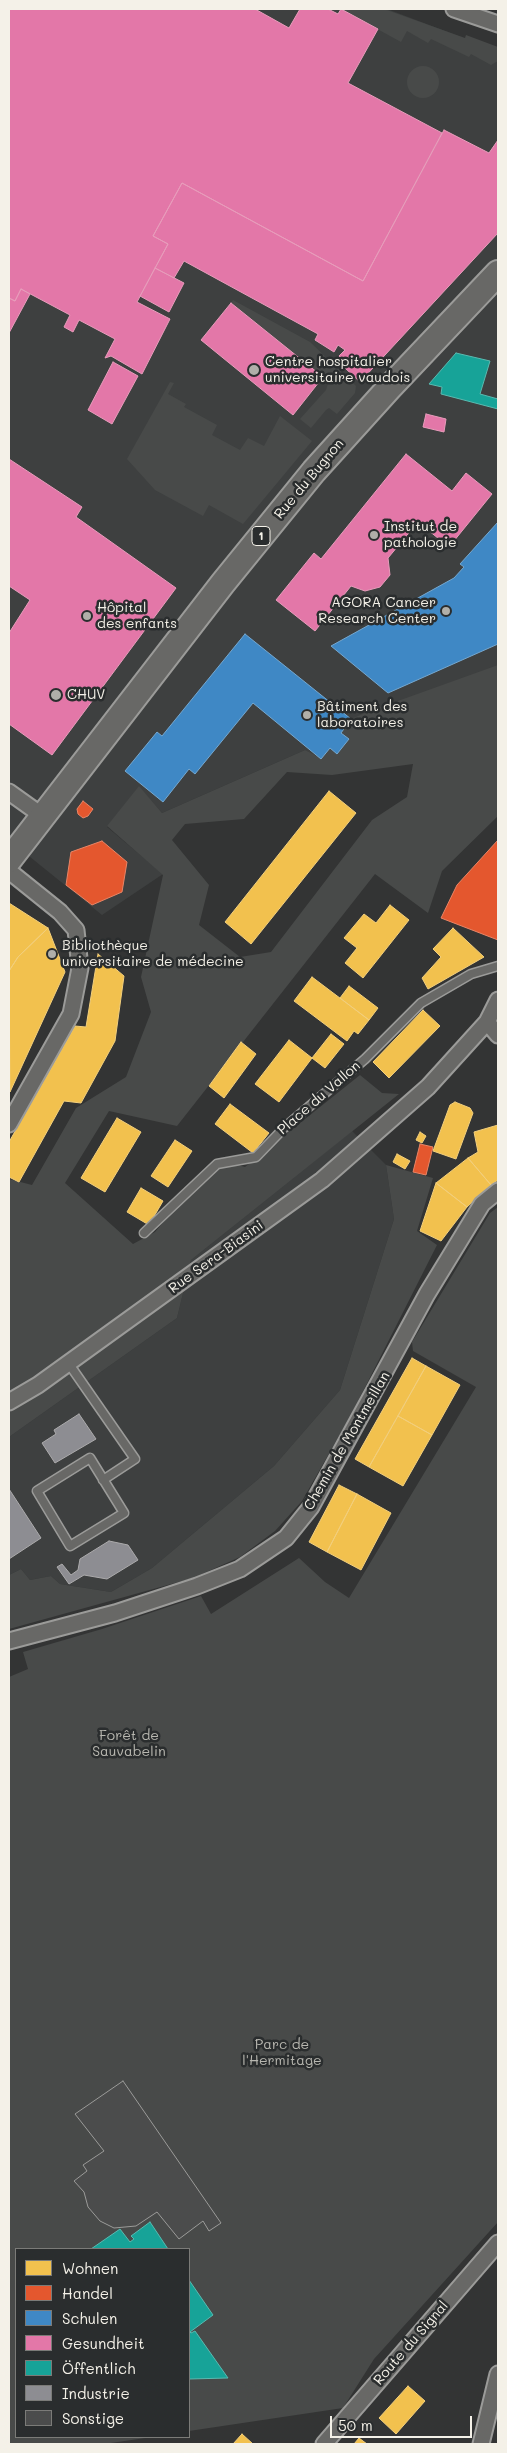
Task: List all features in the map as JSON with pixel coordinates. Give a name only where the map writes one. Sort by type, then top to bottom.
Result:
[{"type":"main road","name":"Rue du Bugnon","points":[[44,817],[223,583],[314,471],[390,386],[498,273]]},
{"type":"main road","name":"1","points":[[9,860],[44,817]]},
{"type":"street","points":[[454,9],[473,12],[498,24]]},
{"type":"street","points":[[9,792],[44,817]]},
{"type":"street","points":[[9,870],[60,912],[76,930],[80,968],[71,1014],[9,1124]]},
{"type":"street","points":[[498,1000],[487,1022],[498,1035]]},
{"type":"street","name":"Rue Sera-Biasini","points":[[9,1402],[38,1386],[322,1180],[414,1099],[487,1022]]},
{"type":"street","name":"Chemin de Montmeillan","points":[[9,1642],[115,1613],[196,1586],[240,1568],[286,1538],[311,1507],[427,1294],[482,1204],[498,1192]]},
{"type":"street","name":"Route du Signal","points":[[324,2444],[498,2244]]},
{"type":"street","points":[[481,2444],[498,2374]]},
{"type":"lane","name":"Place du Vallon","points":[[144,1233],[217,1164],[256,1157],[284,1128],[364,1060],[421,1003],[471,974],[498,966]]},
{"type":"lane","points":[[69,1364],[135,1459],[104,1480]]},
{"type":"lane","points":[[90,1458],[104,1480],[124,1513],[70,1546],[37,1491],[90,1458]]},
{"type":"shaded area","name":"Centre hospitalier universitaire vaudois","points":[[9,9],[387,9],[498,51],[498,690],[321,759],[305,750],[162,813],[139,787],[107,827],[163,874],[102,915],[9,840]]},
{"type":"shaded area","points":[[352,1131],[386,1165],[394,1219],[340,1390],[274,1466],[152,1568],[111,1592],[60,1584],[51,1576],[30,1580],[21,1569],[9,1575],[9,1437],[177,1318],[191,1260]]},
{"type":"green space","points":[[341,9],[384,9],[465,38],[466,35],[498,47],[498,61],[491,65],[471,54],[469,57],[431,39],[428,43],[407,31],[401,42]]},
{"type":"green space","points":[[423,66],[429,67],[434,71],[438,76],[438,88],[434,93],[429,97],[423,98],[417,97],[412,93],[408,88],[407,82],[408,76],[412,71],[417,67]]},
{"type":"green space","points":[[233,300],[310,342],[356,386],[355,393],[337,414],[329,408],[311,428],[300,419],[326,390],[330,377],[327,374],[323,377],[231,303]]},
{"type":"green space","points":[[170,382],[174,383],[168,394],[186,404],[184,407],[217,425],[212,435],[240,450],[248,438],[264,446],[280,416],[312,441],[243,524],[209,505],[203,516],[155,490],[127,459]]},
{"type":"green space","points":[[498,665],[498,816],[442,871],[428,913],[375,874],[177,1126],[109,1111],[65,1183],[133,1244],[155,1232],[216,1159],[245,1167],[360,1075],[382,1093],[399,1094],[191,1260],[177,1318],[9,1437],[9,1179],[32,1185],[76,1108],[126,1077],[151,1012],[141,977],[163,875],[107,826],[139,786],[162,813],[305,750],[321,758],[330,748],[337,754],[349,739],[341,733],[351,719]],"holes":[[[413,764],[407,797],[372,820],[271,952],[240,957],[199,925],[209,885],[172,840],[185,824],[244,819],[287,772],[332,775]]]},
{"type":"green space","points":[[386,1165],[433,1178],[417,1231],[437,1245],[352,1413],[302,1501],[275,1531],[240,1557],[193,1578],[9,1629],[9,1575],[21,1569],[30,1580],[51,1576],[60,1584],[111,1592],[152,1568],[274,1466],[340,1390],[394,1219]]},
{"type":"green space","name":"Parc de l'Hermitage","points":[[498,1207],[498,2222],[374,2359],[343,2408],[190,2431],[190,2248],[15,2248],[15,2438],[145,2438],[104,2444],[9,2444],[9,1677],[28,1669],[23,1652],[102,1629],[201,1596],[211,1614],[299,1558],[325,1582],[349,1598],[476,1387],[413,1351],[412,1342],[490,1213]]},
{"type":"building: Wohnen","points":[[329,791],[356,813],[251,944],[225,922]]},
{"type":"building: Wohnen","points":[[9,903],[48,928],[18,957],[9,971]]},
{"type":"building: Wohnen","points":[[390,905],[409,920],[363,978],[345,963],[357,948],[344,938],[364,914],[376,923]]},
{"type":"building: Wohnen","points":[[48,928],[65,972],[10,1092],[9,971],[18,957]]},
{"type":"building: Wohnen","points":[[453,928],[484,957],[428,989],[422,978],[441,957],[433,949]]},
{"type":"building: Wohnen","points":[[98,954],[124,976],[115,1041],[81,1103],[64,1101],[19,1182],[9,1177],[9,1142],[75,1026],[86,1027]]},
{"type":"building: Wohnen","points":[[312,977],[369,1020],[358,1034],[354,1031],[347,1041],[294,1001]]},
{"type":"building: Wohnen","points":[[349,986],[378,1008],[369,1020],[340,998]]},
{"type":"building: Wohnen","points":[[423,1010],[440,1026],[389,1078],[373,1062]]},
{"type":"building: Wohnen","points":[[331,1034],[344,1044],[325,1068],[312,1058]]},
{"type":"building: Wohnen","points":[[289,1040],[312,1058],[279,1102],[255,1084]]},
{"type":"building: Wohnen","points":[[241,1042],[256,1054],[224,1098],[209,1086]]},
{"type":"building: Wohnen","points":[[455,1102],[470,1108],[473,1113],[456,1159],[433,1151],[450,1105]]},
{"type":"building: Wohnen","points":[[230,1104],[269,1133],[253,1153],[215,1124]]},
{"type":"building: Wohnen","points":[[117,1118],[141,1132],[105,1192],[81,1178]]},
{"type":"building: Wohnen","points":[[498,1125],[498,1180],[491,1185],[468,1158],[478,1152],[474,1132]]},
{"type":"building: Wohnen","points":[[420,1132],[426,1136],[422,1143],[416,1140]]},
{"type":"building: Wohnen","points":[[175,1140],[192,1151],[168,1187],[151,1176]]},
{"type":"building: Wohnen","points":[[397,1154],[410,1161],[405,1169],[393,1162]]},
{"type":"building: Wohnen","points":[[468,1158],[491,1185],[467,1207],[436,1183]]},
{"type":"building: Wohnen","points":[[436,1183],[467,1207],[441,1241],[420,1231]]},
{"type":"building: Wohnen","points":[[141,1188],[163,1201],[149,1225],[127,1212]]},
{"type":"building: Wohnen","points":[[412,1358],[426,1366],[369,1467],[355,1459]]},
{"type":"building: Wohnen","points":[[426,1366],[460,1385],[432,1435],[398,1416]]},
{"type":"building: Wohnen","points":[[398,1416],[432,1435],[403,1486],[369,1467]]},
{"type":"building: Wohnen","points":[[339,1485],[357,1494],[327,1552],[309,1542]]},
{"type":"building: Wohnen","points":[[357,1494],[391,1513],[361,1570],[327,1552]]},
{"type":"building: Wohnen","points":[[408,2386],[425,2401],[396,2434],[379,2418]]},
{"type":"building: Wohnen","points":[[242,2434],[253,2444],[233,2444]]},
{"type":"building: Wohnen","points":[[359,2438],[367,2444],[354,2444]]},
{"type":"building: Handel","points":[[83,801],[93,809],[88,816],[83,818],[78,814],[77,809]]},
{"type":"building: Handel","points":[[498,840],[498,940],[441,918],[457,885]]},
{"type":"building: Handel","points":[[102,841],[127,862],[122,892],[92,905],[66,885],[71,852]]},
{"type":"building: Handel","points":[[420,1144],[433,1147],[426,1175],[413,1172]]},
{"type":"building: Schulen","name":"AGORA Cancer Research Center","points":[[498,522],[498,644],[388,693],[331,646],[454,578],[464,567],[460,564]]},
{"type":"building: Schulen","name":"Bâtiment des laboratoires","points":[[245,634],[351,719],[341,733],[349,739],[337,754],[330,748],[321,759],[253,703],[195,774],[189,769],[163,802],[125,771],[157,732],[162,736]]},
{"type":"building: Gesundheit","points":[[9,9],[255,9],[289,28],[300,9],[328,9],[338,14],[341,9],[378,29],[348,83],[442,133],[363,281],[182,183],[153,236],[168,244],[137,302],[170,319],[142,374],[111,356],[105,358],[115,339],[79,320],[73,332],[64,327],[70,315],[21,289],[15,301],[9,298]]},
{"type":"building: Gesundheit","points":[[444,130],[489,153],[498,140],[498,233],[360,382],[345,368],[347,365],[339,356],[345,350],[338,345],[334,352],[315,340],[318,334],[184,261],[174,278],[155,268],[168,244],[153,236],[182,183],[363,281]]},
{"type":"building: Gesundheit","points":[[155,268],[184,283],[169,312],[140,296]]},
{"type":"building: Gesundheit","points":[[21,289],[30,294],[9,333],[9,298],[15,301]]},
{"type":"building: Gesundheit","points":[[231,303],[323,377],[293,415],[201,340]]},
{"type":"building: Gesundheit","points":[[113,362],[138,376],[112,424],[88,410]]},
{"type":"building: Gesundheit","points":[[426,414],[446,419],[444,432],[423,427]]},
{"type":"building: Gesundheit","name":"Institut de pathologie","points":[[406,454],[452,491],[466,473],[492,494],[449,547],[418,522],[388,558],[390,575],[380,587],[365,591],[351,586],[315,631],[276,600],[314,553],[321,559]]},
{"type":"building: Gesundheit","name":"Hôpital des enfants","points":[[9,459],[82,507],[76,517],[176,588],[52,755],[9,724],[9,633],[30,600],[9,586]]},
{"type":"building: Öffentlich","points":[[456,353],[490,361],[480,394],[498,399],[498,409],[441,394],[442,387],[429,384]]},
{"type":"building: Öffentlich","points":[[150,2222],[167,2248],[92,2248],[120,2229],[130,2242],[134,2239],[131,2236]]},
{"type":"building: Öffentlich","points":[[190,2281],[213,2315],[190,2332]]},
{"type":"building: Öffentlich","points":[[195,2331],[228,2378],[190,2379],[190,2332]]},
{"type":"building: Industrie","points":[[79,1414],[96,1439],[55,1463],[42,1443],[56,1434],[54,1430]]},
{"type":"building: Industrie","points":[[9,1489],[41,1538],[9,1559]]},
{"type":"building: Industrie","points":[[109,1541],[128,1545],[138,1560],[107,1579],[84,1575],[69,1584],[57,1567],[62,1564],[71,1575],[78,1570],[80,1559]]},
{"type":"building: Sonstige","points":[[123,2081],[221,2223],[209,2231],[203,2221],[179,2239],[157,2212],[136,2226],[114,2228],[100,2221],[88,2207],[84,2192],[74,2181],[87,2171],[83,2165],[104,2151],[75,2114]]},
{"type":"place","name":"Centre hospitalier universitaire vaudois","points":[[254,370]]},
{"type":"place","name":"Institut de pathologie","points":[[374,535]]},
{"type":"place","name":"AGORA Cancer Research Center","points":[[446,611]]},
{"type":"place","name":"Hôpital des enfants","points":[[87,616]]},
{"type":"place","name":"CHUV","points":[[56,695]]},
{"type":"place","name":"Bâtiment des laboratoires","points":[[307,715]]},
{"type":"place","name":"Bibliothèque universitaire de médecine","points":[[52,954]]},
{"type":"park label","name":"Forêt de Sauvabelin","points":[[129,1744]]}]
